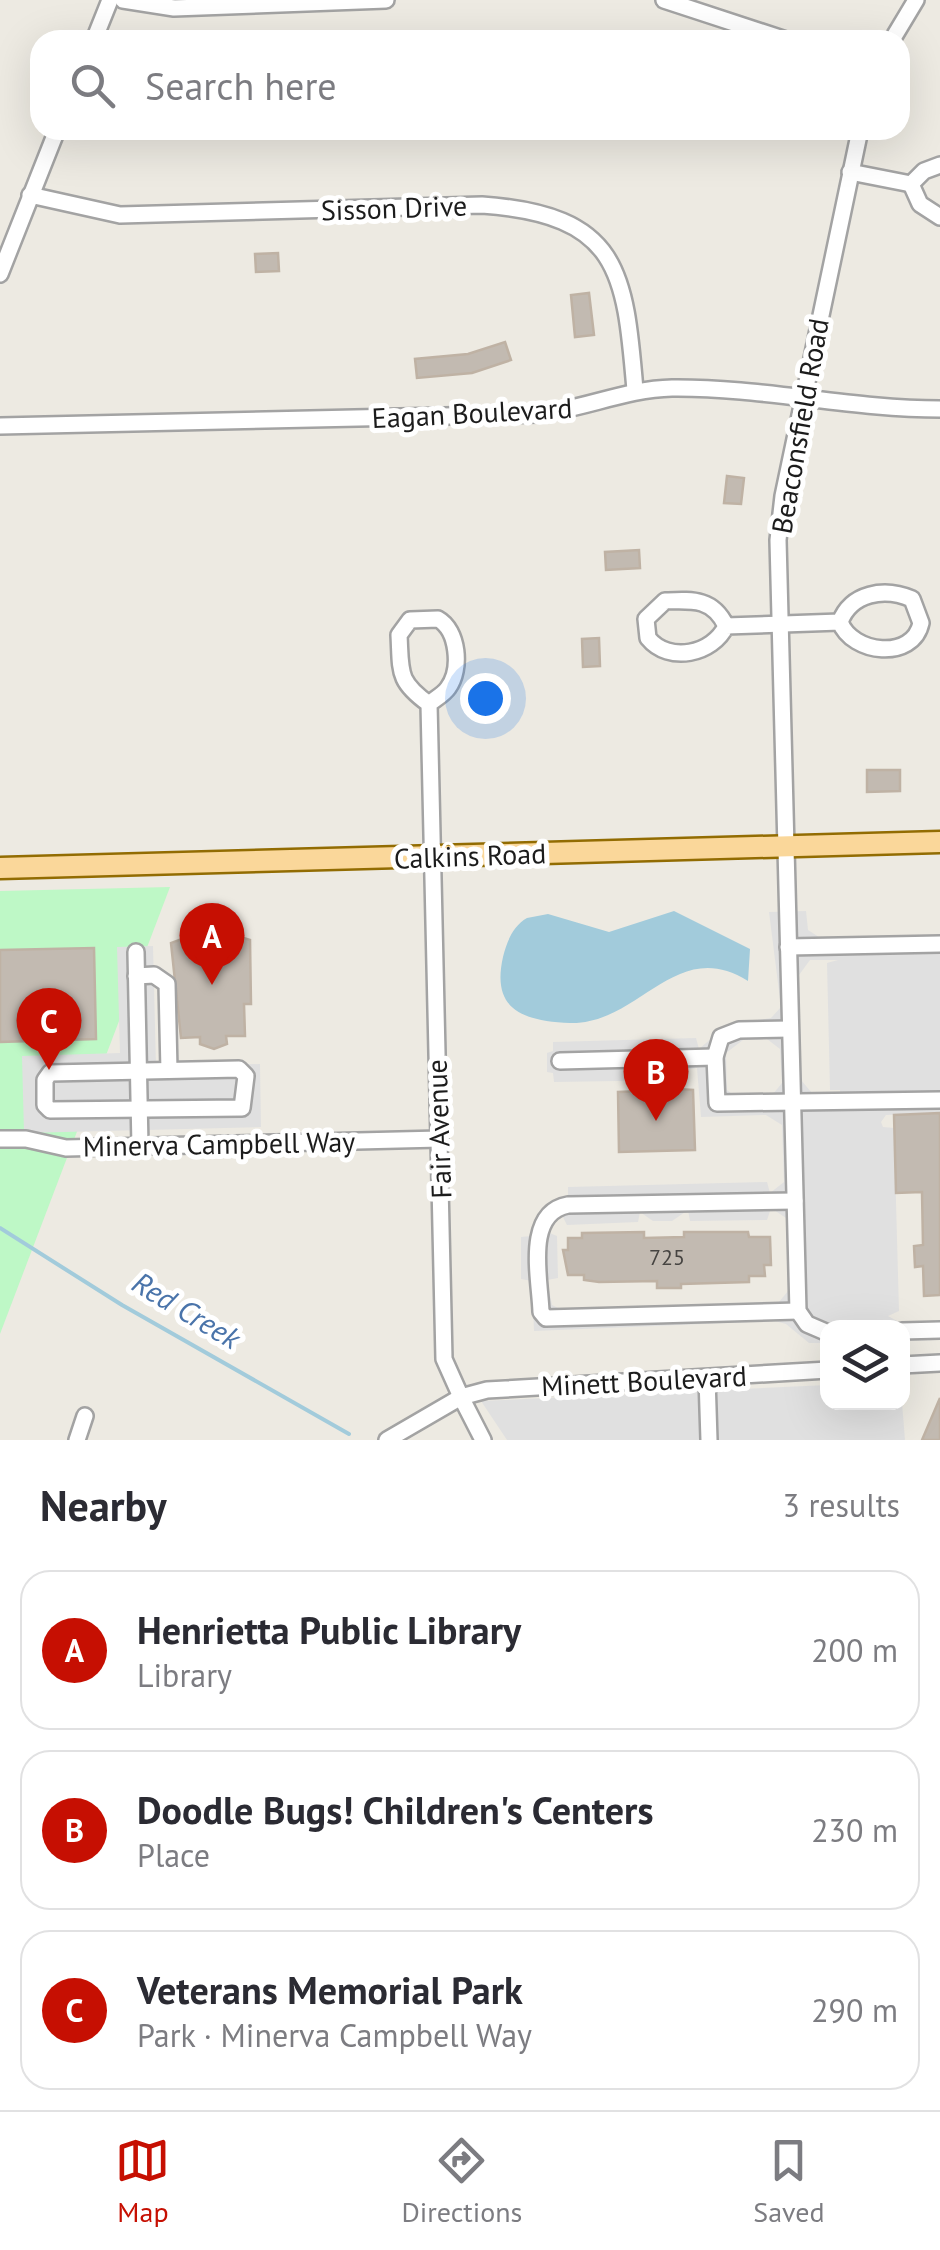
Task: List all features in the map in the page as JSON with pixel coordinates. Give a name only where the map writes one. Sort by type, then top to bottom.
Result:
[{"type":"main road","name":"Calkins Road","points":[[0,868],[940,842]]},
{"type":"street","points":[[98,30],[110,0]]},
{"type":"street","points":[[124,0],[174,8],[386,0]]},
{"type":"street","points":[[664,0],[756,30]]},
{"type":"street","points":[[898,30],[916,0]]},
{"type":"street","points":[[0,274],[53,140]]},
{"type":"street","name":"Beaconsfield Road","points":[[798,1311],[780,526],[802,400],[858,140]]},
{"type":"street","points":[[911,184],[924,170],[940,165]]},
{"type":"street","points":[[850,172],[911,184]]},
{"type":"street","points":[[911,184],[920,204],[940,218]]},
{"type":"street","name":"Sisson Drive","points":[[30,195],[120,215],[482,205],[538,213],[586,236],[620,276],[627,300],[635,390]]},
{"type":"street","name":"Eagan Boulevard","points":[[0,426],[538,414],[579,410],[635,390],[678,388],[940,408]]},
{"type":"street","points":[[894,594],[912,600],[921,623],[915,639],[907,644],[867,648],[844,633],[840,622],[844,610],[858,598],[894,594]]},
{"type":"street","points":[[694,600],[713,607],[726,626],[720,640],[703,650],[670,652],[648,638],[646,619],[664,601],[694,600]]},
{"type":"street","points":[[438,619],[446,624],[454,641],[454,676],[448,688],[429,704],[405,686],[401,678],[399,635],[410,620],[438,619]]},
{"type":"street","points":[[726,626],[840,622]]},
{"type":"street","name":"Fair Avenue","points":[[429,704],[444,1359],[483,1440]]},
{"type":"street","points":[[788,947],[940,944]]},
{"type":"street","points":[[136,952],[140,1146]]},
{"type":"street","points":[[136,976],[164,978],[169,1070]]},
{"type":"street","points":[[137,1012],[168,1010]]},
{"type":"street","points":[[790,1029],[739,1030],[721,1037],[715,1058],[718,1103],[940,1100]]},
{"type":"street","points":[[560,1061],[715,1058]]},
{"type":"street","points":[[242,1108],[50,1110],[45,1105],[45,1080],[50,1073],[239,1069],[246,1076],[247,1098],[242,1108],[242,1144]]},
{"type":"street","name":"Minerva Campbell Way","points":[[0,1139],[26,1139],[66,1148],[440,1139]]},
{"type":"street","points":[[795,1201],[568,1205],[546,1217],[538,1234],[541,1312],[546,1318],[798,1311],[807,1324],[820,1330]]},
{"type":"street","points":[[910,1331],[940,1330]]},
{"type":"street","points":[[910,1365],[940,1363]]},
{"type":"street","name":"Minett Boulevard","points":[[460,1397],[488,1390],[820,1371]]},
{"type":"street","points":[[707,1378],[709,1440]]},
{"type":"street","points":[[386,1440],[460,1397]]},
{"type":"street","points":[[77,1440],[84,1416]]},
{"type":"green space","points":[[170,887],[0,1334],[0,891]]},
{"type":"shaded area","points":[[806,911],[808,930],[822,939],[940,936],[940,1113],[886,1115],[881,1122],[883,1127],[894,1128],[899,1311],[888,1316],[895,1320],[820,1320],[820,1343],[809,1343],[786,1324],[775,1321],[534,1331],[532,1281],[521,1279],[521,1237],[531,1236],[535,1220],[548,1205],[568,1198],[568,1187],[767,1182],[770,1193],[784,1182],[782,1125],[766,1115],[701,1117],[697,1068],[683,1070],[682,1080],[554,1082],[553,1073],[547,1072],[547,1053],[553,1051],[553,1042],[696,1038],[699,1049],[727,1025],[771,1018],[781,1007],[769,912]],"holes":[[[810,960],[838,960],[827,963],[830,1090],[840,1090],[840,1094],[812,1093],[801,1080],[799,975]],[[767,1039],[780,1049],[782,1083],[773,1094],[736,1097],[727,1090],[726,1053],[743,1040]],[[771,1208],[786,1218],[788,1291],[779,1302],[562,1310],[552,1305],[547,1280],[558,1278],[557,1236],[547,1232],[562,1215],[567,1225],[638,1222],[640,1212],[653,1221],[672,1221],[688,1210],[690,1221],[767,1220]]]},
{"type":"shaded area","points":[[153,946],[156,1067],[260,1064],[261,1127],[24,1133],[22,1056],[120,1053],[117,947]]},
{"type":"shaded area","points":[[940,1321],[940,1340],[910,1341],[910,1322]]},
{"type":"shaded area","points":[[820,1385],[820,1410],[903,1410],[905,1440],[507,1440],[481,1401]]},
{"type":"water","points":[[674,911],[750,949],[748,981],[723,970],[700,968],[678,975],[617,1011],[595,1020],[570,1023],[525,1015],[507,1001],[502,989],[503,957],[511,934],[527,918],[548,914],[609,932]]},
{"type":"building","points":[[278,253],[279,271],[256,272],[255,254]]},
{"type":"building","points":[[589,293],[594,335],[575,337],[571,295]]},
{"type":"building","points":[[505,342],[511,360],[472,373],[417,378],[415,359],[468,354]]},
{"type":"building","points":[[727,476],[744,478],[741,504],[724,503]]},
{"type":"building","points":[[639,550],[640,568],[606,570],[605,552]]},
{"type":"building","points":[[599,638],[600,666],[583,667],[582,639]]},
{"type":"building","points":[[867,770],[900,770],[900,791],[867,792]]},
{"type":"building","points":[[211,928],[250,940],[251,1004],[244,1004],[245,1036],[226,1036],[227,1044],[214,1049],[200,1044],[200,1037],[181,1038],[171,943]]},
{"type":"building","points":[[94,948],[96,1039],[0,1042],[0,950]]},
{"type":"building","points":[[644,1087],[693,1090],[695,1150],[619,1152],[618,1092],[644,1091]]},
{"type":"building","points":[[940,1113],[940,1295],[924,1296],[923,1266],[915,1267],[914,1246],[923,1245],[922,1192],[896,1193],[894,1115]]},
{"type":"building","points":[[644,1232],[644,1238],[684,1237],[684,1232],[748,1232],[749,1237],[770,1237],[771,1265],[764,1265],[765,1276],[749,1276],[749,1282],[681,1284],[681,1288],[657,1288],[657,1281],[599,1282],[584,1280],[584,1275],[568,1275],[563,1250],[568,1250],[568,1238],[582,1238],[582,1233]]},
{"type":"building","points":[[940,1398],[940,1440],[922,1440]]},
{"type":"waterway","name":"Red Creek","points":[[0,1228],[122,1305],[349,1434]]},
{"type":"place","name":"Henrietta Public Library","points":[[212,985]]},
{"type":"place","name":"Veterans Memorial Park","points":[[49,1070]]},
{"type":"place","name":"Doodle Bugs! Children's Centers","points":[[656,1121]]}]
